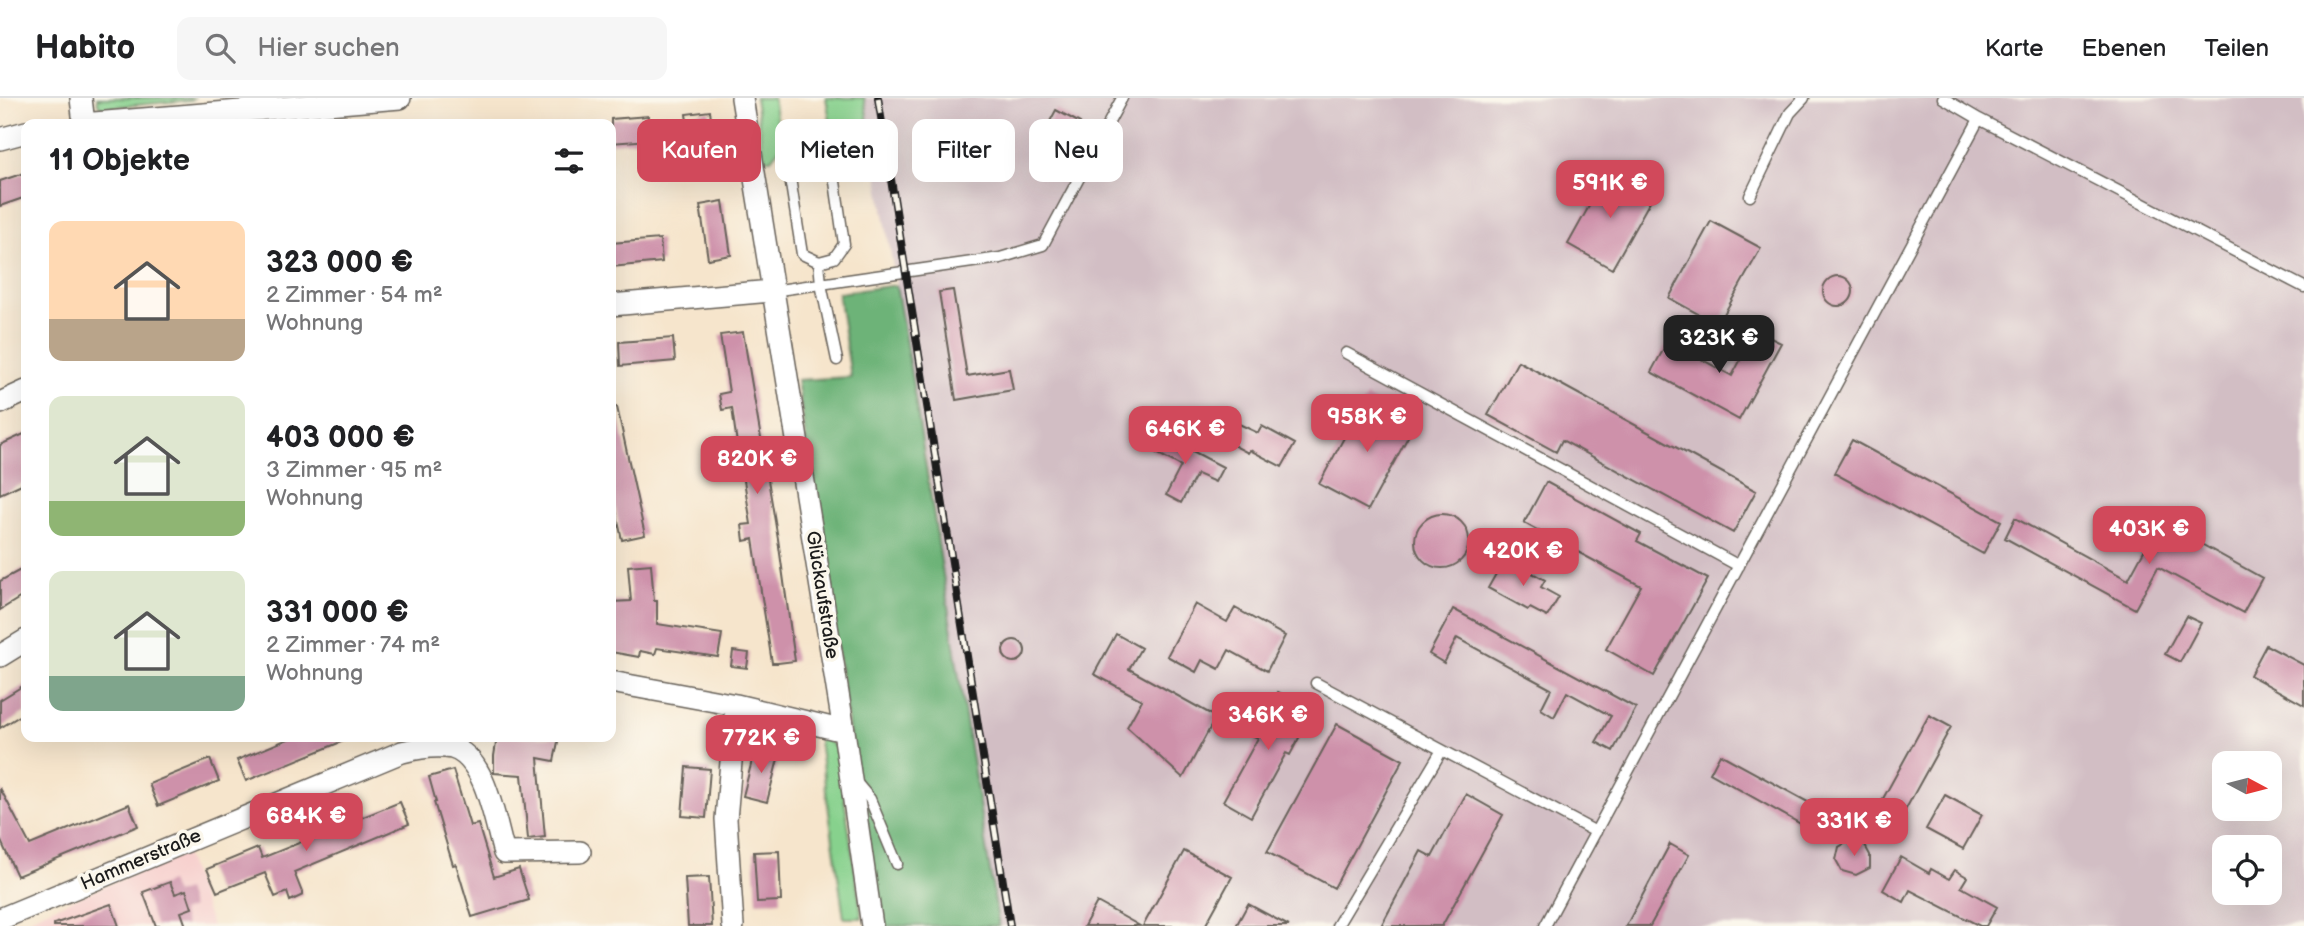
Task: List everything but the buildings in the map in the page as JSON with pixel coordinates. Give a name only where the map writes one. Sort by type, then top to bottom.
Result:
[{"type":"street","points":[[81,98],[83,119]]},
{"type":"street","points":[[138,119],[400,98]]},
{"type":"street","name":"Glückaufstraße","points":[[742,98],[845,731],[872,926]]},
{"type":"street","points":[[0,139],[21,133]]},
{"type":"street","points":[[616,305],[772,291]]},
{"type":"street","points":[[0,403],[21,393]]},
{"type":"street","points":[[0,656],[21,643]]},
{"type":"street","points":[[616,683],[736,705],[845,731]]},
{"type":"street","points":[[733,926],[727,797],[736,705]]},
{"type":"street","name":"Hammerstraße","points":[[0,919],[400,744],[455,749],[466,755],[476,766],[484,784],[503,853],[580,852]]},
{"type":"lane","points":[[772,291],[1000,258],[1043,245],[1122,98]]},
{"type":"lane","points":[[1750,196],[1790,113],[1804,98]]},
{"type":"lane","points":[[1943,98],[2304,287]]},
{"type":"lane","points":[[1545,926],[1979,119]]},
{"type":"lane","points":[[804,147],[827,151],[832,161],[844,244],[834,258],[819,262],[802,254],[787,159],[804,147]]},
{"type":"lane","points":[[819,262],[837,360]]},
{"type":"lane","points":[[1346,353],[1739,566]]},
{"type":"lane","points":[[1316,683],[1596,832]]},
{"type":"lane","points":[[1337,926],[1442,750]]},
{"type":"lane","points":[[851,776],[870,799],[897,864]]},
{"type":"shaded area","points":[[864,98],[2304,98],[2304,926],[999,926],[969,749],[931,486],[879,182],[898,182],[898,119],[868,119]]},
{"type":"shaded area","points":[[185,853],[212,926],[28,926],[33,917],[40,913]]},
{"type":"green space","points":[[97,98],[194,98],[102,108]]},
{"type":"green space","points":[[755,98],[773,98],[776,119],[775,154],[771,159],[764,159],[761,119],[758,119]]},
{"type":"green space","points":[[826,98],[864,98],[868,119],[830,119]]},
{"type":"green space","points":[[896,285],[999,926],[878,926],[797,380],[851,377],[838,293]]},
{"type":"green space","points":[[823,736],[835,747],[838,756],[862,918],[844,918],[819,741],[819,737]]},
{"type":"railway","points":[[878,98],[1010,926]]}]
